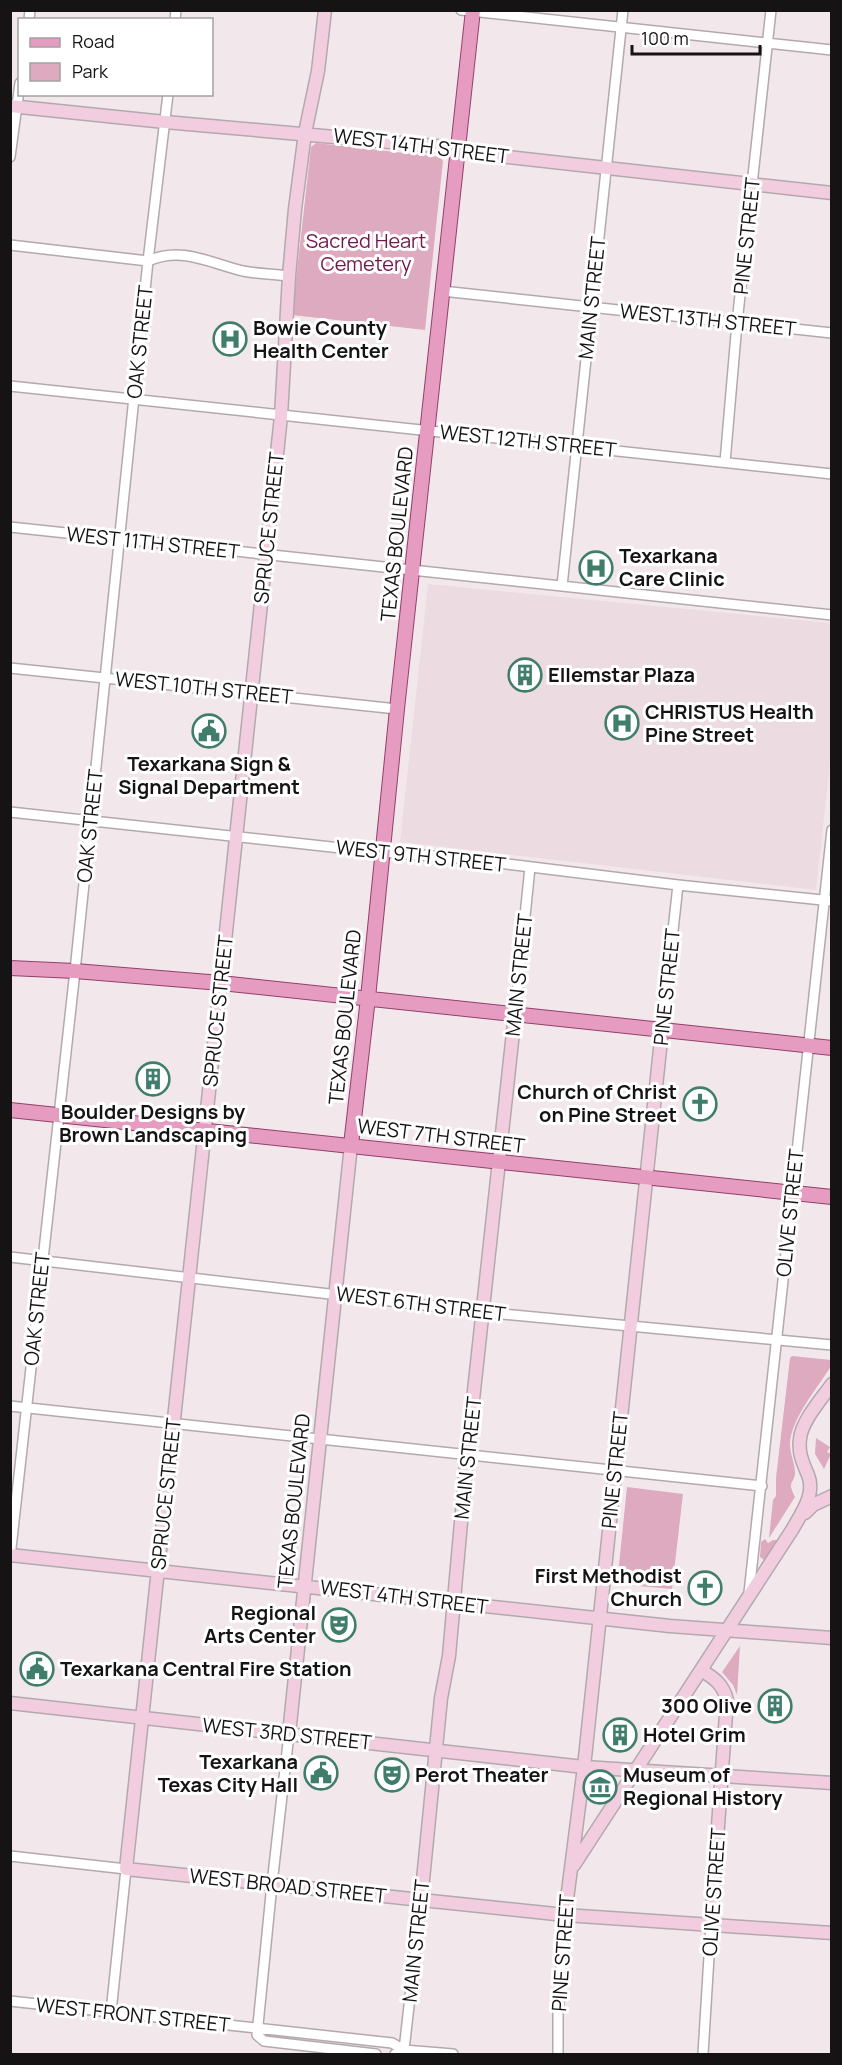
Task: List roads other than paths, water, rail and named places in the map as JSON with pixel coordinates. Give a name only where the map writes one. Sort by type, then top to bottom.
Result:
[{"type":"main road","name":"TEXAS BOULEVARD","points":[[351,1145],[458,148],[469,11]]},
{"type":"main road","points":[[10,968],[221,983],[831,1048]]},
{"type":"main road","name":"WEST 7TH STREET","points":[[10,1110],[831,1197]]},
{"type":"street","name":"SPRUCE STREET","points":[[111,2012],[267,555],[281,416],[289,276],[305,133],[316,86],[325,10]]},
{"type":"street","name":"MAIN STREET","points":[[562,586],[623,10]]},
{"type":"street","name":"PINE STREET","points":[[725,462],[737,323],[771,10]]},
{"type":"street","points":[[469,11],[831,50]]},
{"type":"street","points":[[10,157],[13,106],[18,89]]},
{"type":"street","name":"OAK STREET","points":[[11,1556],[75,971],[148,261],[168,96]]},
{"type":"street","name":"WEST 14TH STREET","points":[[13,106],[458,148],[481,154],[831,193]]},
{"type":"street","points":[[10,245],[148,261],[161,255],[188,255],[243,271],[289,276]]},
{"type":"street","name":"WEST 13TH STREET","points":[[442,291],[831,333]]},
{"type":"street","name":"WEST 12TH STREET","points":[[10,386],[831,474]]},
{"type":"street","name":"WEST 11TH STREET","points":[[10,527],[831,615]]},
{"type":"street","name":"WEST 10TH STREET","points":[[10,668],[397,709]]},
{"type":"street","name":"WEST 9TH STREET","points":[[10,812],[432,855],[828,901]]},
{"type":"street","name":"OLIVE STREET","points":[[749,1596],[792,1193],[828,901],[831,830]]},
{"type":"street","name":"MAIN STREET","points":[[400,2052],[421,1900],[443,1682],[449,1656],[467,1455],[530,867]]},
{"type":"street","name":"PINE STREET","points":[[558,2055],[558,2013],[565,1915],[584,1767],[678,885]]},
{"type":"street","name":"TEXAS BOULEVARD","points":[[256,2028],[351,1145]]},
{"type":"street","name":"WEST 6TH STREET","points":[[10,1257],[630,1327],[831,1345]]},
{"type":"street","points":[[792,1530],[813,1505],[831,1494],[809,1476],[802,1461],[800,1438],[803,1427],[831,1384]]},
{"type":"street","points":[[10,1406],[762,1486]]},
{"type":"street","points":[[570,1872],[792,1530],[809,1497],[809,1476]]},
{"type":"street","name":"WEST 4TH STREET","points":[[11,1556],[726,1631],[831,1638]]},
{"type":"street","name":"OLIVE STREET","points":[[701,1670],[720,1684],[725,1691],[726,1700],[704,2055]]},
{"type":"street","name":"WEST 3RD STREET","points":[[10,1703],[584,1767],[831,1783]]},
{"type":"street","name":"WEST BROAD STREET","points":[[10,1856],[565,1915],[831,1933]]},
{"type":"street","name":"WEST FRONT STREET","points":[[10,2001],[392,2043],[400,2052],[453,2055]]},
{"type":"street","name":"WEST FRONT STREET","points":[[256,2028],[257,2035],[264,2041],[376,2055]]},
{"type":"place","name":"Bowie County Health Center","points":[[230,339]]},
{"type":"place","name":"Texarkana Care Clinic","points":[[596,568]]},
{"type":"place","name":"Ellemstar Plaza","points":[[525,675]]},
{"type":"place","name":"CHRISTUS Health Pine Street","points":[[622,723]]},
{"type":"place","name":"Texarkana Sign & Signal Department","points":[[209,731]]},
{"type":"place","name":"Boulder Designs by Brown Landscaping","points":[[153,1079]]},
{"type":"place","name":"Church of Christ on Pine Street","points":[[700,1104]]},
{"type":"place","name":"First Methodist Church","points":[[705,1588]]},
{"type":"place","name":"Regional Arts Center","points":[[339,1625]]},
{"type":"place","name":"Texarkana Central Fire Station","points":[[37,1669]]},
{"type":"place","name":"300 Olive","points":[[775,1706]]},
{"type":"place","name":"Hotel Grim","points":[[620,1735]]},
{"type":"place","name":"Texarkana Texas City Hall","points":[[321,1773]]},
{"type":"place","name":"Perot Theater","points":[[392,1775]]},
{"type":"place","name":"Museum of Regional History","points":[[600,1787]]},
{"type":"park label","name":"Sacred Heart Cemetery","points":[[366,252]]}]
